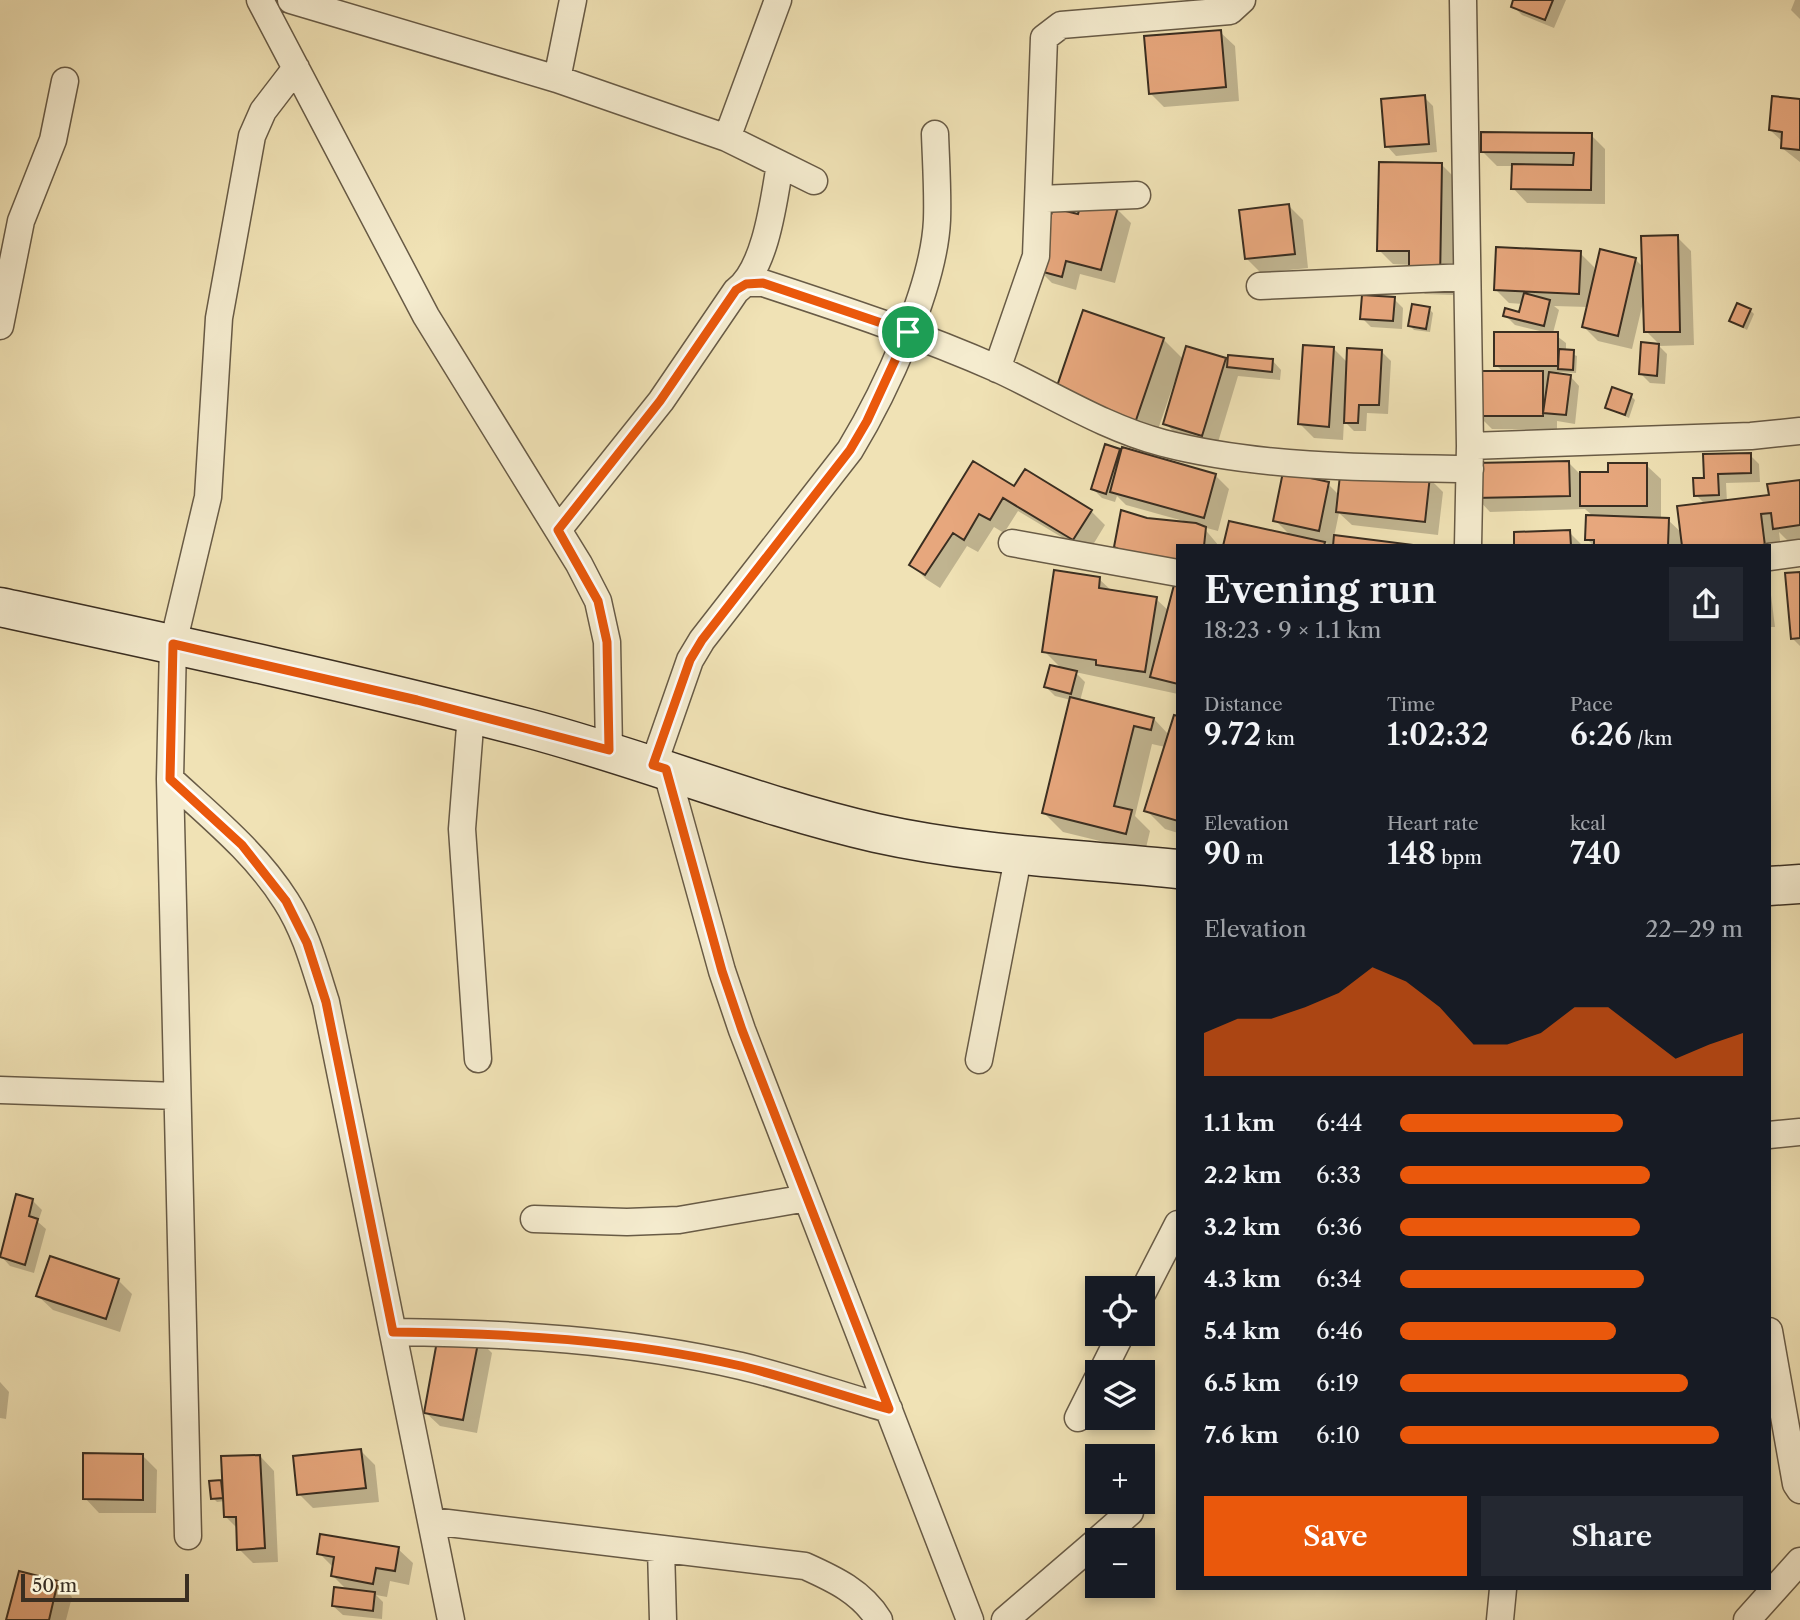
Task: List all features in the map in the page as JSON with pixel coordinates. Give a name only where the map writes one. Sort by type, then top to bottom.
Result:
[{"type":"street","points":[[260,0],[426,316],[558,530],[598,601],[607,642],[609,750]]},
{"type":"street","points":[[557,79],[573,0]]},
{"type":"street","points":[[727,138],[778,0]]},
{"type":"street","points":[[997,369],[1037,256],[1044,38],[1061,25],[1230,11],[1242,0]]},
{"type":"street","points":[[1463,0],[1470,458],[1468,544]]},
{"type":"street","points":[[307,2],[557,79],[727,138],[814,181]]},
{"type":"street","points":[[188,1536],[170,779],[173,644],[208,497],[219,318],[252,136],[263,111],[296,68]]},
{"type":"street","points":[[0,326],[21,221],[52,140],[65,81]]},
{"type":"street","points":[[935,134],[937,221],[932,251],[908,332],[867,421],[850,450],[702,640],[690,660],[659,767],[722,971],[970,1620]]},
{"type":"street","points":[[746,284],[769,225],[780,164]]},
{"type":"street","points":[[1040,199],[1137,195]]},
{"type":"street","points":[[1260,286],[1467,277]]},
{"type":"street","points":[[558,530],[660,401],[736,290],[746,284],[763,283],[908,332],[997,369],[1116,426],[1163,443],[1274,461],[1328,466],[1470,458],[1800,431]]},
{"type":"street","points":[[1013,543],[1176,573]]},
{"type":"street","points":[[1771,556],[1800,553]]},
{"type":"street","points":[[0,607],[173,644],[471,714],[609,750],[807,815],[877,833],[960,848],[1176,869]]},
{"type":"street","points":[[471,714],[462,829],[478,1059]]},
{"type":"street","points":[[170,779],[242,845],[286,901],[307,943],[326,1002],[452,1620]]},
{"type":"street","points":[[979,1060],[1019,853]]},
{"type":"street","points":[[1771,886],[1800,884]]},
{"type":"street","points":[[0,1090],[177,1096]]},
{"type":"street","points":[[1771,1135],[1800,1132]]},
{"type":"street","points":[[534,1219],[626,1222],[679,1220],[807,1198]]},
{"type":"street","points":[[1151,1276],[1176,1228]]},
{"type":"street","points":[[393,1332],[547,1335],[696,1357],[742,1366],[889,1409]]},
{"type":"street","points":[[1771,1341],[1795,1452],[1796,1484],[1800,1490]]},
{"type":"street","points":[[1078,1418],[1085,1404]]},
{"type":"street","points":[[1112,1528],[1128,1514]]},
{"type":"street","points":[[431,1521],[805,1566],[842,1583],[872,1607],[880,1620]]},
{"type":"street","points":[[661,1549],[663,1620]]},
{"type":"street","points":[[1005,1620],[1085,1551]]},
{"type":"street","points":[[1747,1620],[1800,1561]]},
{"type":"street","points":[[1500,1620],[1503,1590]]},
{"type":"building","points":[[1513,0],[1553,0],[1545,20],[1511,7]]},
{"type":"building","points":[[1513,0],[1553,0],[1545,20],[1511,7]]},
{"type":"building","points":[[1221,30],[1226,87],[1149,94],[1144,36]]},
{"type":"building","points":[[1221,30],[1226,87],[1149,94],[1144,36]]},
{"type":"building","points":[[1425,95],[1429,144],[1385,147],[1381,99]]},
{"type":"building","points":[[1425,95],[1429,144],[1385,147],[1381,99]]},
{"type":"building","points":[[1772,96],[1800,99],[1800,150],[1781,148],[1782,132],[1769,130]]},
{"type":"building","points":[[1772,96],[1800,99],[1800,150],[1781,148],[1782,132],[1769,130]]},
{"type":"building","points":[[1481,132],[1592,133],[1591,190],[1511,189],[1512,164],[1573,165],[1574,153],[1481,152]]},
{"type":"building","points":[[1481,132],[1592,133],[1591,190],[1511,189],[1512,164],[1573,165],[1574,153],[1481,152]]},
{"type":"building","points":[[1379,162],[1442,163],[1440,281],[1409,281],[1409,251],[1377,251]]},
{"type":"building","points":[[1379,162],[1442,163],[1440,281],[1409,281],[1409,251],[1377,251]]},
{"type":"building","points":[[1083,197],[1118,207],[1101,270],[1066,261],[1062,277],[1036,270],[1053,208],[1078,214]]},
{"type":"building","points":[[1083,197],[1118,207],[1101,270],[1066,261],[1062,277],[1036,270],[1053,208],[1078,214]]},
{"type":"building","points":[[1289,204],[1295,254],[1245,259],[1239,210]]},
{"type":"building","points":[[1289,204],[1295,254],[1245,259],[1239,210]]},
{"type":"building","points":[[1678,235],[1680,332],[1644,332],[1641,236]]},
{"type":"building","points":[[1678,235],[1680,332],[1644,332],[1641,236]]},
{"type":"building","points":[[1496,247],[1581,251],[1579,294],[1494,290]]},
{"type":"building","points":[[1496,247],[1581,251],[1579,294],[1494,290]]},
{"type":"building","points":[[1600,249],[1636,258],[1618,336],[1582,327]]},
{"type":"building","points":[[1600,249],[1636,258],[1618,336],[1582,327]]},
{"type":"building","points":[[1524,293],[1550,300],[1544,326],[1503,316],[1505,308],[1519,312]]},
{"type":"building","points":[[1524,293],[1550,300],[1544,326],[1503,316],[1505,308],[1519,312]]},
{"type":"building","points":[[1362,295],[1395,297],[1393,321],[1360,319]]},
{"type":"building","points":[[1362,295],[1395,297],[1393,321],[1360,319]]},
{"type":"building","points":[[1737,303],[1751,309],[1743,327],[1729,321]]},
{"type":"building","points":[[1737,303],[1751,309],[1743,327],[1729,321]]},
{"type":"building","points":[[1412,304],[1430,307],[1426,329],[1408,326]]},
{"type":"building","points":[[1412,304],[1430,307],[1426,329],[1408,326]]},
{"type":"building","points":[[1083,310],[1164,338],[1135,423],[1054,395]]},
{"type":"building","points":[[1083,310],[1164,338],[1135,423],[1054,395]]},
{"type":"building","points":[[1494,332],[1558,332],[1558,366],[1494,366]]},
{"type":"building","points":[[1494,332],[1558,332],[1558,366],[1494,366]]},
{"type":"building","points":[[1641,342],[1659,344],[1657,376],[1639,374]]},
{"type":"building","points":[[1641,342],[1659,344],[1657,376],[1639,374]]},
{"type":"building","points":[[1303,345],[1334,347],[1329,427],[1298,424]]},
{"type":"building","points":[[1303,345],[1334,347],[1329,427],[1298,424]]},
{"type":"building","points":[[1186,346],[1226,358],[1202,436],[1163,424]]},
{"type":"building","points":[[1186,346],[1226,358],[1202,436],[1163,424]]},
{"type":"building","points":[[1347,348],[1382,350],[1379,405],[1359,405],[1358,423],[1344,423]]},
{"type":"building","points":[[1347,348],[1382,350],[1379,405],[1359,405],[1358,423],[1344,423]]},
{"type":"building","points":[[1559,349],[1574,350],[1573,370],[1558,369]]},
{"type":"building","points":[[1559,349],[1574,350],[1573,370],[1558,369]]},
{"type":"building","points":[[1228,355],[1273,359],[1272,372],[1227,367]]},
{"type":"building","points":[[1228,355],[1273,359],[1272,372],[1227,367]]},
{"type":"building","points":[[1476,371],[1543,371],[1543,416],[1476,416]]},
{"type":"building","points":[[1476,371],[1543,371],[1543,416],[1476,416]]},
{"type":"building","points":[[1549,372],[1571,375],[1566,415],[1543,413]]},
{"type":"building","points":[[1549,372],[1571,375],[1566,415],[1543,413]]},
{"type":"building","points":[[1612,387],[1632,394],[1625,415],[1605,408]]},
{"type":"building","points":[[1612,387],[1632,394],[1625,415],[1605,408]]},
{"type":"building","points":[[1105,444],[1120,449],[1106,494],[1091,489]]},
{"type":"building","points":[[1105,444],[1120,449],[1106,494],[1091,489]]},
{"type":"building","points":[[1122,447],[1216,474],[1204,518],[1110,492]]},
{"type":"building","points":[[1122,447],[1216,474],[1204,518],[1110,492]]},
{"type":"building","points":[[1751,453],[1751,473],[1718,474],[1719,495],[1694,496],[1693,478],[1704,478],[1703,454]]},
{"type":"building","points":[[1751,453],[1751,473],[1718,474],[1719,495],[1694,496],[1693,478],[1704,478],[1703,454]]},
{"type":"building","points":[[973,461],[1014,486],[1025,469],[1092,510],[1073,540],[1003,498],[990,520],[979,514],[964,540],[953,533],[925,575],[909,565]]},
{"type":"building","points":[[973,461],[1014,486],[1025,469],[1092,510],[1073,540],[1003,498],[990,520],[979,514],[964,540],[953,533],[925,575],[909,565]]},
{"type":"building","points":[[1569,461],[1570,496],[1474,498],[1473,463]]},
{"type":"building","points":[[1569,461],[1570,496],[1474,498],[1473,463]]},
{"type":"building","points":[[1608,463],[1647,463],[1647,506],[1580,506],[1580,472],[1608,472]]},
{"type":"building","points":[[1608,463],[1647,463],[1647,506],[1580,506],[1580,472],[1608,472]]},
{"type":"building","points":[[1341,466],[1430,476],[1425,522],[1336,512]]},
{"type":"building","points":[[1341,466],[1430,476],[1425,522],[1336,512]]},
{"type":"building","points":[[1283,472],[1329,482],[1319,531],[1273,521]]},
{"type":"building","points":[[1283,472],[1329,482],[1319,531],[1273,521]]},
{"type":"building","points":[[1800,480],[1800,525],[1773,529],[1771,513],[1761,514],[1765,544],[1682,544],[1677,506],[1769,495],[1767,484]]},
{"type":"building","points":[[1800,480],[1800,525],[1773,529],[1771,513],[1761,514],[1765,544],[1682,544],[1677,506],[1769,495],[1767,484]]},
{"type":"building","points":[[1121,510],[1147,518],[1196,523],[1206,527],[1204,544],[1176,544],[1176,563],[1114,547]]},
{"type":"building","points":[[1121,510],[1147,518],[1196,523],[1206,527],[1204,544],[1176,544],[1176,563],[1114,547]]},
{"type":"building","points":[[1586,515],[1669,518],[1668,544],[1594,544],[1594,540],[1585,540]]},
{"type":"building","points":[[1586,515],[1669,518],[1668,544],[1594,544],[1594,540],[1585,540]]},
{"type":"building","points":[[1229,521],[1325,542],[1324,544],[1223,544]]},
{"type":"building","points":[[1229,521],[1325,542],[1324,544],[1223,544]]},
{"type":"building","points":[[1570,530],[1571,544],[1514,544],[1514,532]]},
{"type":"building","points":[[1570,530],[1571,544],[1514,544],[1514,532]]},
{"type":"building","points":[[1334,535],[1405,544],[1333,544]]},
{"type":"building","points":[[1334,535],[1405,544],[1333,544]]},
{"type":"building","points":[[1054,570],[1100,577],[1099,588],[1157,597],[1145,672],[1096,665],[1096,660],[1042,652]]},
{"type":"building","points":[[1054,570],[1100,577],[1099,588],[1157,597],[1145,672],[1096,665],[1096,660],[1042,652]]},
{"type":"building","points":[[1800,572],[1800,638],[1791,639],[1785,573]]},
{"type":"building","points":[[1800,572],[1800,638],[1791,639],[1785,573]]},
{"type":"building","points":[[1175,581],[1176,684],[1150,677]]},
{"type":"building","points":[[1175,581],[1176,684],[1150,677]]},
{"type":"building","points":[[1050,665],[1077,671],[1071,694],[1044,687]]},
{"type":"building","points":[[1050,665],[1077,671],[1071,694],[1044,687]]},
{"type":"building","points":[[1070,697],[1154,718],[1151,730],[1134,726],[1114,806],[1132,810],[1126,834],[1042,813]]},
{"type":"building","points":[[1070,697],[1154,718],[1151,730],[1134,726],[1114,806],[1132,810],[1126,834],[1042,813]]},
{"type":"building","points":[[1174,715],[1176,716],[1176,820],[1144,811]]},
{"type":"building","points":[[1174,715],[1176,716],[1176,820],[1144,811]]},
{"type":"building","points":[[16,1194],[33,1199],[29,1216],[38,1219],[25,1265],[0,1257]]},
{"type":"building","points":[[50,1256],[119,1279],[106,1319],[36,1296]]},
{"type":"building","points":[[439,1330],[479,1338],[463,1420],[424,1413]]},
{"type":"building","points":[[361,1449],[366,1488],[297,1495],[293,1456]]},
{"type":"building","points":[[83,1453],[143,1454],[143,1500],[83,1499]]},
{"type":"building","points":[[260,1455],[265,1548],[237,1550],[236,1517],[224,1517],[221,1456]]},
{"type":"building","points":[[221,1480],[223,1498],[211,1499],[209,1481]]},
{"type":"building","points":[[320,1534],[399,1547],[395,1571],[376,1568],[373,1584],[331,1576],[334,1557],[317,1554]]},
{"type":"building","points":[[19,1571],[58,1581],[49,1620],[6,1620]]},
{"type":"building","points":[[334,1587],[375,1592],[373,1611],[332,1606]]},
{"type":"route","points":[[763,283],[908,332],[867,421],[850,450],[722,613],[690,660],[653,765],[666,769],[722,971],[742,1030],[889,1409],[742,1366],[696,1357],[547,1335],[393,1332],[326,1002],[307,943],[286,901],[242,845],[170,779],[173,644],[417,700],[609,750],[607,642],[598,601],[558,530],[660,401],[736,290],[746,284],[763,283]]}]
